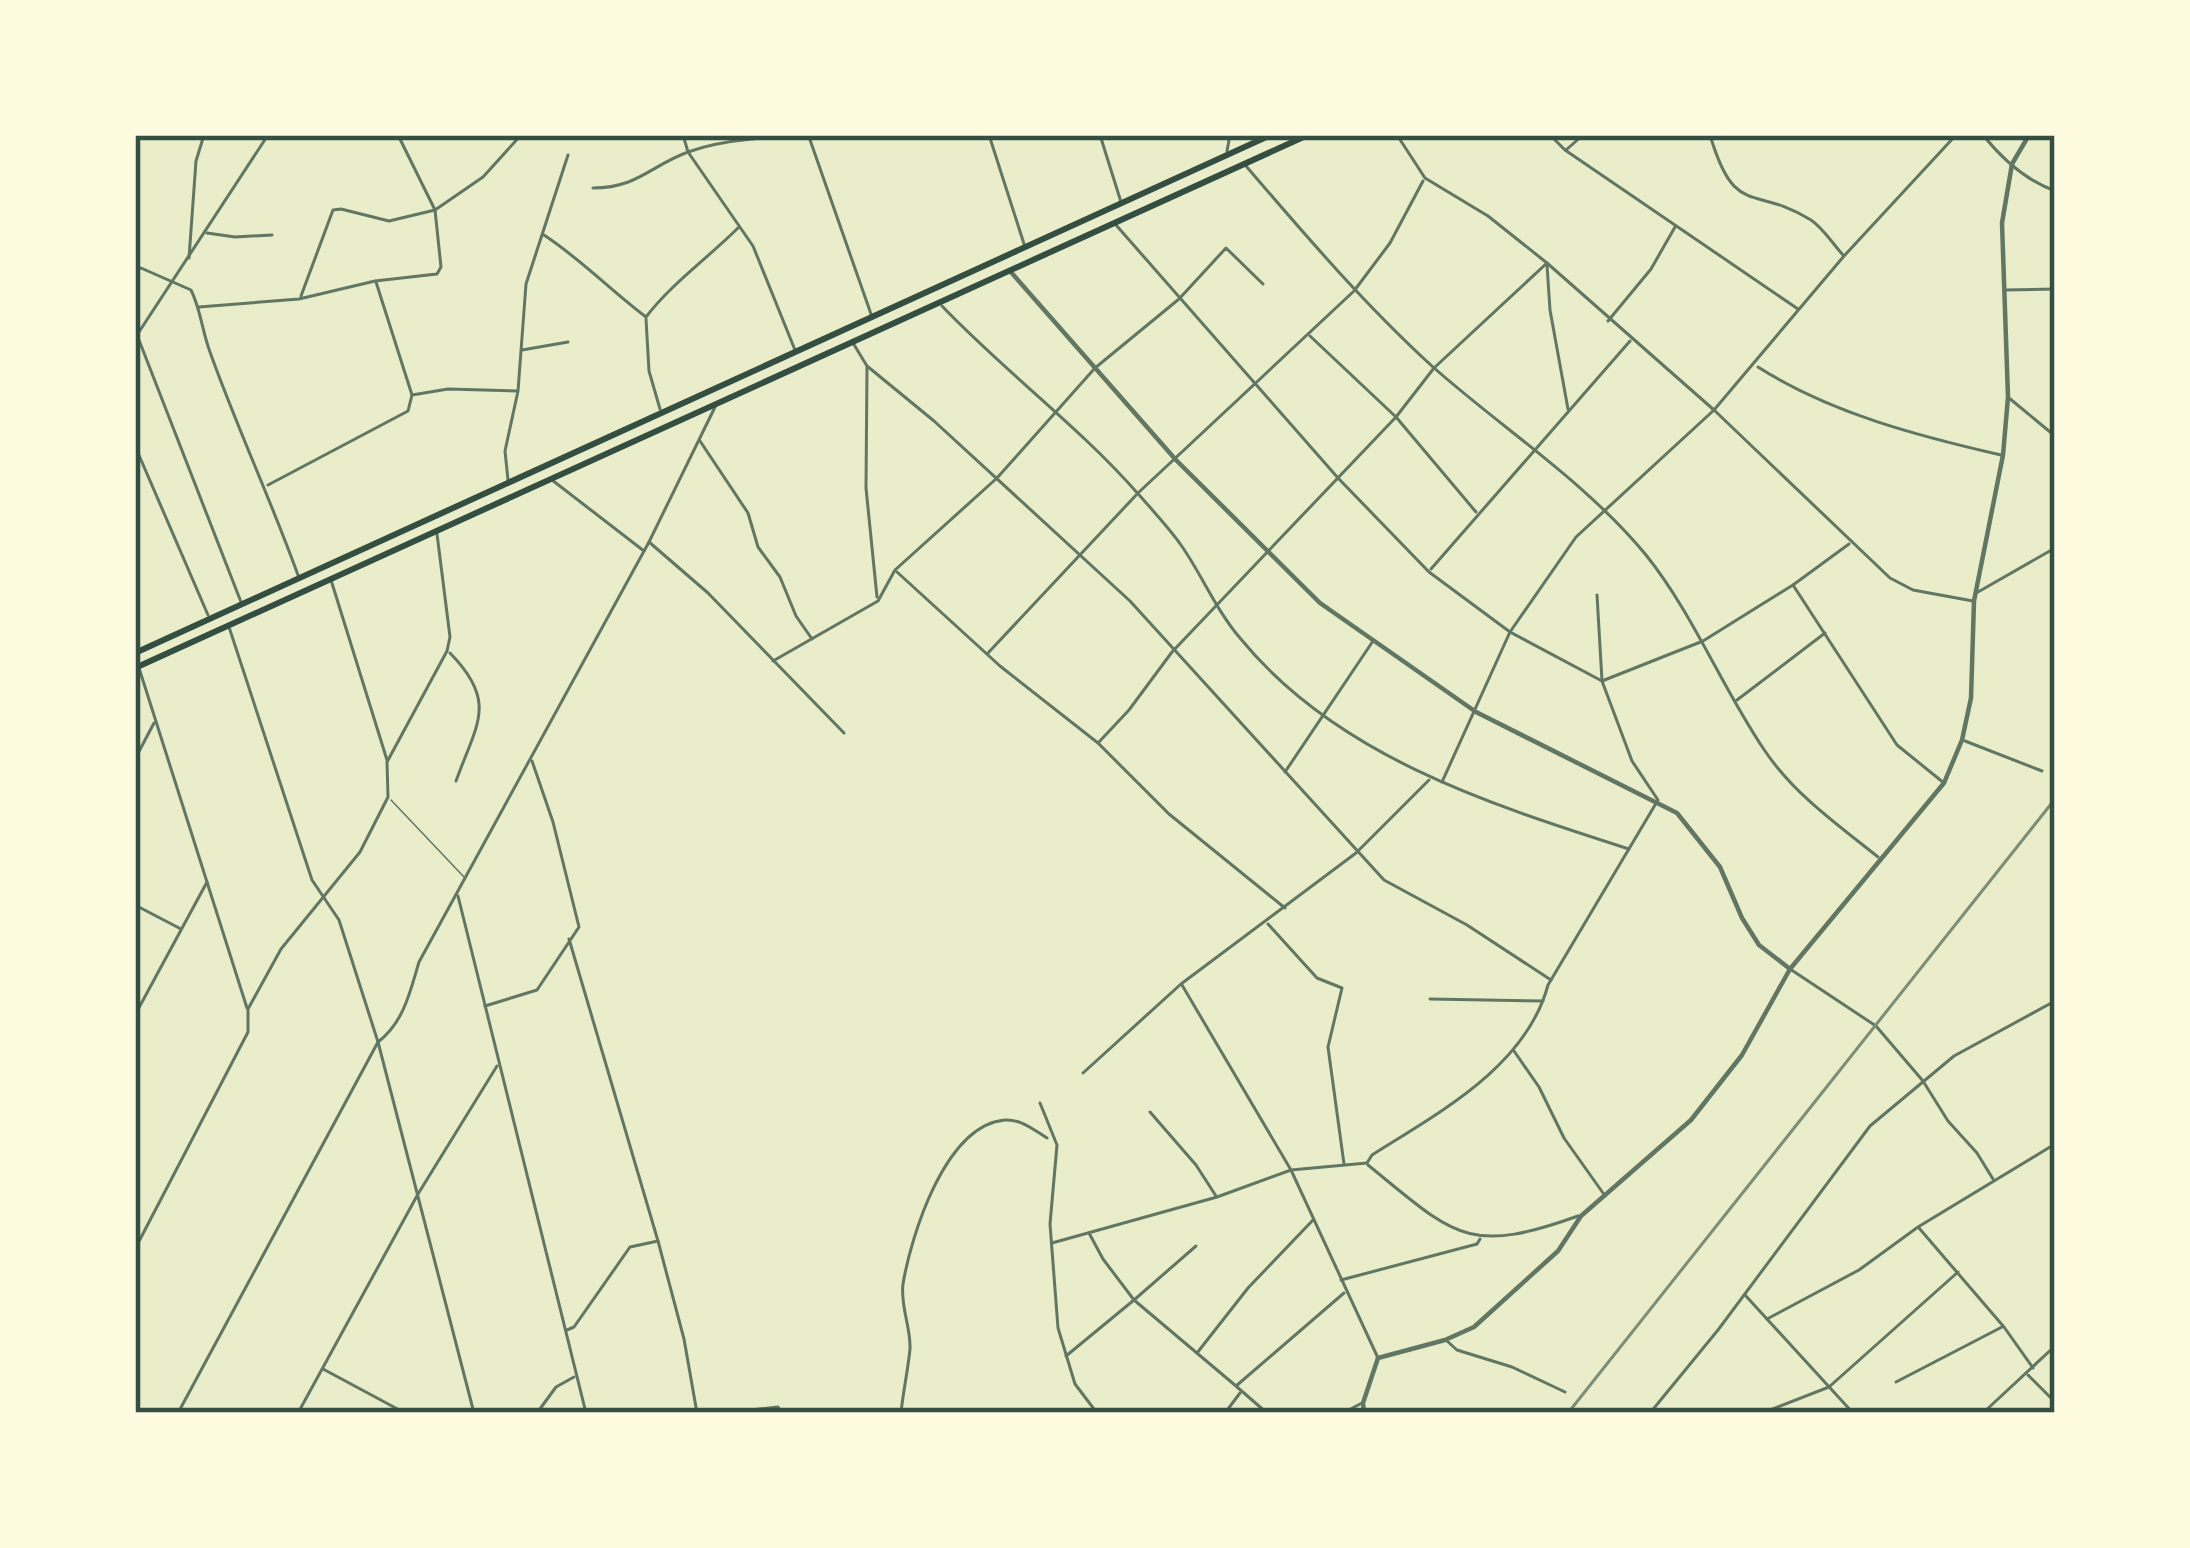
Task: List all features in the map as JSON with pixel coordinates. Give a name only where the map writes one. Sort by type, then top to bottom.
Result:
[{"type":"main road","points":[[135,653],[1271,135]]},
{"type":"main road","points":[[137,667],[1308,135]]},
{"type":"street","points":[[188,260],[196,161],[204,135]]},
{"type":"street","points":[[242,605],[136,336],[268,135]]},
{"type":"street","points":[[200,307],[299,299],[440,271],[435,210],[398,135]]},
{"type":"street","points":[[683,135],[688,152],[767,273],[796,353]]},
{"type":"street","points":[[593,188],[620,188],[688,152],[738,142],[847,135]]},
{"type":"street","points":[[989,135],[1025,248]]},
{"type":"street","points":[[1100,135],[1122,203]]},
{"type":"street","points":[[1226,156],[1230,135]]},
{"type":"street","points":[[1397,135],[1425,178],[1488,216],[1547,263],[1714,410],[1890,578],[1913,590],[1974,601]]},
{"type":"street","points":[[1550,135],[1565,150],[1799,310]]},
{"type":"street","points":[[1565,150],[1582,135]]},
{"type":"street","points":[[1711,135],[1720,170],[1730,184],[1812,221],[1844,256]]},
{"type":"street","points":[[1442,783],[1510,632],[1576,537],[1714,410],[1844,256],[1956,135]]},
{"type":"street","points":[[1983,135],[2030,182],[2055,191]]},
{"type":"street","points":[[1378,1358],[1445,1340],[1483,1320],[1548,1261],[1581,1216],[1691,1120],[1742,1055],[1790,969],[1944,783],[1962,740],[1971,698],[1974,601],[2002,455],[2008,397],[2002,223],[2012,164],[2029,135]]},
{"type":"street","points":[[299,299],[333,210],[389,221],[435,210],[483,177],[517,136]]},
{"type":"street","points":[[808,136],[872,315]]},
{"type":"street","points":[[508,483],[505,451],[518,391],[526,284],[568,155]]},
{"type":"street","points":[[1244,165],[1354,291],[1434,368],[1602,511],[1646,556],[1702,641],[1766,753],[1805,798],[1881,860]]},
{"type":"street","points":[[988,653],[1138,493],[1354,291],[1390,244],[1425,178]]},
{"type":"street","points":[[1114,224],[1338,478],[1429,572],[1510,632],[1602,681],[1702,641],[1850,543]]},
{"type":"street","points":[[1608,321],[1651,269],[1676,226]]},
{"type":"street","points":[[662,414],[649,371],[646,317],[666,291],[739,227]]},
{"type":"street","points":[[206,232],[235,237],[272,235]]},
{"type":"street","points":[[543,234],[588,265],[601,283],[646,317]]},
{"type":"street","points":[[773,661],[878,602],[896,570],[997,478],[1095,368],[1179,298],[1226,248],[1263,284]]},
{"type":"street","points":[[1098,742],[1129,710],[1172,652],[1396,417],[1434,368],[1547,263]]},
{"type":"street","points":[[1547,263],[1550,310],[1569,413]]},
{"type":"street","points":[[135,269],[191,290],[200,307],[208,348],[299,578]]},
{"type":"street","points":[[1010,271],[1176,460],[1320,603],[1476,712],[1677,813],[1720,867],[1759,945],[1876,1026],[1923,1081],[1994,1180]]},
{"type":"street","points":[[266,486],[408,410],[412,395],[375,281]]},
{"type":"street","points":[[2002,290],[2055,290]]},
{"type":"street","points":[[939,302],[1138,493],[1181,546],[1240,638],[1288,690],[1430,779],[1629,849]]},
{"type":"street","points":[[1309,335],[1396,417],[1477,513]]},
{"type":"street","points":[[1429,572],[1632,340]]},
{"type":"street","points":[[520,351],[568,342]]},
{"type":"street","points":[[852,342],[867,366],[1130,601],[1384,880],[1467,925],[1551,980]]},
{"type":"street","points":[[1754,364],[1794,390],[1930,438],[2002,455]]},
{"type":"street","points":[[867,366],[866,488],[878,602]]},
{"type":"street","points":[[412,395],[448,389],[518,391]]},
{"type":"street","points":[[2008,397],[2055,436]]},
{"type":"street","points":[[178,1413],[378,1042],[404,1011],[418,962],[532,761],[717,403]]},
{"type":"street","points":[[699,440],[748,512],[758,547],[780,577],[796,616],[812,639]]},
{"type":"street","points":[[135,446],[209,620]]},
{"type":"street","points":[[551,479],[644,551]]},
{"type":"street","points":[[387,762],[447,651],[450,637],[436,531]]},
{"type":"street","points":[[649,542],[708,593],[844,733]]},
{"type":"street","points":[[1978,592],[2055,548]]},
{"type":"street","points":[[896,570],[1098,742],[1169,814],[1285,908]]},
{"type":"street","points":[[248,1009],[281,949],[360,852],[388,797],[387,762],[331,579]]},
{"type":"street","points":[[1793,585],[1897,745],[1944,783]]},
{"type":"street","points":[[1597,595],[1602,681],[1632,761],[1658,800]]},
{"type":"street","points":[[228,626],[320,896],[339,920],[378,1042],[474,1413]]},
{"type":"street","points":[[1736,701],[1826,632]]},
{"type":"street","points":[[1284,773],[1373,640]]},
{"type":"street","points":[[447,651],[475,679],[480,697],[478,718],[456,781]]},
{"type":"street","points":[[135,1249],[248,1032],[248,1009],[137,667]]},
{"type":"street","points":[[135,759],[155,721]]},
{"type":"street","points":[[1962,740],[2042,771]]},
{"type":"street","points":[[483,1006],[537,990],[579,927],[554,822],[532,761]]},
{"type":"street","points":[[1083,1072],[1181,984],[1356,853],[1430,779]]},
{"type":"street","points":[[1367,1163],[1372,1155],[1450,1106],[1514,1051],[1658,800]]},
{"type":"street","points":[[135,1015],[208,881]]},
{"type":"street","points":[[457,893],[586,1413]]},
{"type":"street","points":[[135,905],[182,929]]},
{"type":"street","points":[[1267,922],[1317,977],[1342,988],[1328,1047],[1345,1166]]},
{"type":"street","points":[[569,939],[658,1241],[698,1413]]},
{"type":"street","points":[[1181,984],[1291,1170],[1378,1358],[1364,1413]]},
{"type":"street","points":[[1430,999],[1544,1001]]},
{"type":"street","points":[[1650,1413],[1870,1126],[1954,1056],[2055,1001]]},
{"type":"street","points":[[1514,1051],[1539,1087],[1564,1138],[1604,1195]]},
{"type":"street","points":[[298,1413],[418,1193],[498,1064]]},
{"type":"street","points":[[1040,1103],[1057,1145],[1050,1224],[1058,1328],[1075,1384],[1097,1413]]},
{"type":"street","points":[[1150,1112],[1217,1197]]},
{"type":"street","points":[[901,1413],[910,1345],[903,1284],[914,1238],[943,1163],[981,1130],[1004,1120],[1025,1124],[1047,1138]]},
{"type":"street","points":[[1767,1318],[1859,1270],[1918,1227],[2055,1144]]},
{"type":"street","points":[[1052,1243],[1217,1197],[1291,1170],[1367,1163],[1424,1211],[1481,1238],[1535,1232],[1581,1216]]},
{"type":"street","points":[[1196,1354],[1248,1288],[1313,1220]]},
{"type":"street","points":[[1918,1227],[2033,1368]]},
{"type":"street","points":[[1089,1232],[1102,1259],[1134,1300],[1267,1413]]},
{"type":"street","points":[[1340,1281],[1477,1244],[1481,1238]]},
{"type":"street","points":[[566,1331],[574,1327],[630,1247],[658,1241]]},
{"type":"street","points":[[1066,1356],[1196,1246]]},
{"type":"street","points":[[1762,1413],[1829,1388],[1958,1272]]},
{"type":"street","points":[[1237,1386],[1345,1293]]},
{"type":"street","points":[[1744,1293],[1853,1413]]},
{"type":"street","points":[[1896,1382],[2004,1327]]},
{"type":"street","points":[[1445,1340],[1457,1350],[1512,1366],[1565,1392]]},
{"type":"street","points":[[1983,1413],[2055,1346]]},
{"type":"street","points":[[323,1369],[405,1413]]},
{"type":"street","points":[[2027,1374],[2055,1402]]},
{"type":"street","points":[[537,1413],[556,1388],[576,1376]]},
{"type":"street","points":[[1225,1413],[1241,1391]]},
{"type":"street","points":[[1342,1413],[1363,1403]]},
{"type":"street","points":[[722,1413],[778,1407],[782,1413]]},
{"type":"lane","points":[[388,797],[465,879]]},
{"type":"railway","points":[[1568,1413],[2055,799]]}]
